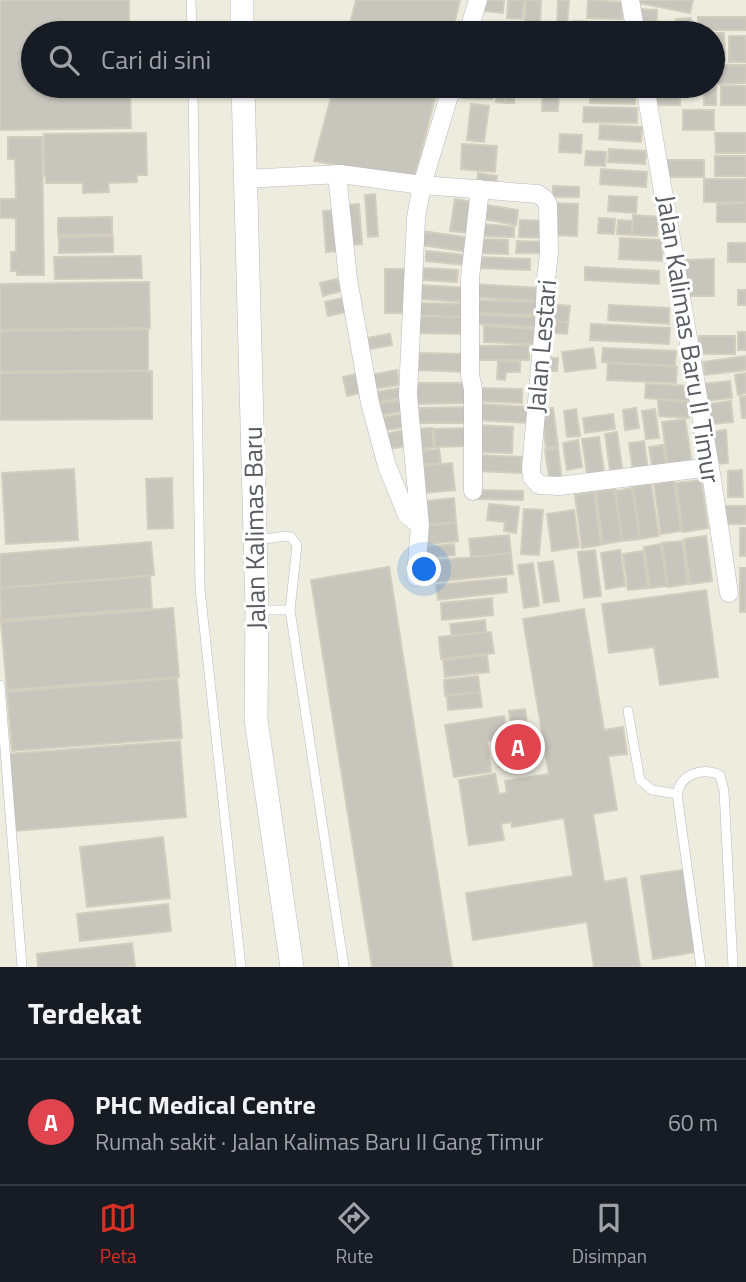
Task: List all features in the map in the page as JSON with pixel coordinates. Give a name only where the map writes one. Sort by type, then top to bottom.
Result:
[{"type":"street","points":[[242,0],[242,21]]},
{"type":"street","points":[[472,21],[478,0]]},
{"type":"street","points":[[630,0],[634,21]]},
{"type":"street","name":"Jalan Kalimas Baru","points":[[243,98],[257,610],[256,720],[292,967]]},
{"type":"street","points":[[416,577],[420,525],[408,395],[416,218],[422,185],[448,98]]},
{"type":"street","name":"Jalan Kalimas Baru II Timur","points":[[647,98],[729,593]]},
{"type":"street","points":[[337,174],[348,279],[370,403],[387,466],[402,503],[407,515],[420,525]]},
{"type":"street","points":[[245,179],[337,174],[480,189],[470,278],[472,491]]},
{"type":"street","name":"Jalan Lestari","points":[[480,189],[537,194],[545,199],[548,205],[549,253],[532,477],[539,485],[559,486],[710,467]]},
{"type":"lane","points":[[191,0],[192,21]]},
{"type":"lane","points":[[193,98],[200,589],[241,967]]},
{"type":"lane","points":[[255,540],[286,536],[295,540],[297,545],[290,610],[344,967]]},
{"type":"lane","points":[[257,610],[290,610]]},
{"type":"lane","points":[[0,685],[22,967]]},
{"type":"lane","points":[[628,711],[640,780],[652,790],[677,794]]},
{"type":"lane","points":[[701,967],[677,794],[679,785],[685,778],[702,772],[720,775],[724,791],[733,967]]},
{"type":"building","points":[[0,0],[129,0],[129,21],[21,21],[21,98],[130,98],[131,128],[0,130]]},
{"type":"building","points":[[356,0],[460,0],[455,21],[351,21]]},
{"type":"building","points":[[485,0],[504,0],[503,13],[484,11]]},
{"type":"building","points":[[508,0],[524,0],[522,19],[507,18]]},
{"type":"building","points":[[526,0],[541,0],[540,21],[524,21]]},
{"type":"building","points":[[558,0],[569,0],[567,21],[557,21]]},
{"type":"building","points":[[588,0],[622,2],[622,19],[587,18]]},
{"type":"building","points":[[693,0],[690,13],[634,2]]},
{"type":"building","points":[[639,9],[657,10],[657,21],[638,21]]},
{"type":"building","points":[[698,17],[746,17],[746,30],[725,30],[725,21],[698,21]]},
{"type":"building","points":[[691,18],[691,21],[676,21]]},
{"type":"building","points":[[729,36],[746,36],[746,62],[729,62]]},
{"type":"building","points":[[725,65],[746,65],[746,83],[725,84]]},
{"type":"building","points":[[725,86],[746,86],[746,105],[721,105],[721,98],[725,98]]},
{"type":"building","points":[[331,98],[435,98],[414,179],[314,161]]},
{"type":"building","points":[[496,98],[505,98],[505,103],[496,102]]},
{"type":"building","points":[[505,98],[514,98],[514,103],[505,103]]},
{"type":"building","points":[[543,98],[559,98],[558,111],[542,111]]},
{"type":"building","points":[[590,98],[635,98],[635,104],[590,103]]},
{"type":"building","points":[[651,98],[680,98],[680,105],[651,105]]},
{"type":"building","points":[[704,98],[716,98],[716,105],[704,105]]},
{"type":"building","points":[[471,104],[489,106],[484,142],[467,140]]},
{"type":"building","points":[[584,107],[637,108],[637,123],[583,122]]},
{"type":"building","points":[[683,110],[714,110],[714,130],[683,130]]},
{"type":"building","points":[[600,125],[642,127],[641,142],[599,139]]},
{"type":"building","points":[[146,133],[147,175],[137,175],[137,182],[108,183],[109,192],[83,193],[83,183],[46,183],[44,134]]},
{"type":"building","points":[[715,133],[746,133],[746,153],[716,153]]},
{"type":"building","points":[[560,134],[582,135],[581,153],[559,152]]},
{"type":"building","points":[[8,137],[42,137],[44,275],[17,275],[17,271],[11,271],[11,252],[16,252],[16,218],[0,218],[0,199],[16,199],[15,159],[8,159]]},
{"type":"building","points":[[462,144],[497,146],[495,172],[461,169]]},
{"type":"building","points":[[609,149],[646,151],[645,164],[608,162]]},
{"type":"building","points":[[586,151],[606,152],[605,166],[585,165]]},
{"type":"building","points":[[715,156],[746,156],[746,176],[715,176]]},
{"type":"building","points":[[666,160],[704,160],[704,177],[666,177]]},
{"type":"building","points":[[601,169],[647,172],[646,187],[600,184]]},
{"type":"building","points":[[478,173],[497,176],[495,188],[477,186]]},
{"type":"building","points":[[704,179],[746,179],[746,202],[704,202]]},
{"type":"building","points":[[553,186],[579,187],[579,197],[553,197]]},
{"type":"building","points":[[375,194],[378,236],[368,237],[365,195]]},
{"type":"building","points":[[609,196],[637,197],[636,213],[608,211]]},
{"type":"building","points":[[455,199],[473,202],[470,233],[450,231]]},
{"type":"building","points":[[553,203],[578,204],[577,236],[552,235]]},
{"type":"building","points":[[746,203],[746,222],[717,222],[717,204]]},
{"type":"building","points":[[359,204],[362,244],[348,245],[346,205]]},
{"type":"building","points":[[486,205],[518,210],[516,225],[484,219]]},
{"type":"building","points":[[338,210],[341,251],[326,252],[323,211]]},
{"type":"building","points":[[633,215],[658,217],[657,236],[632,235]]},
{"type":"building","points":[[112,217],[112,234],[58,235],[58,218]]},
{"type":"building","points":[[599,218],[615,219],[614,234],[598,233]]},
{"type":"building","points":[[520,220],[548,221],[547,238],[519,237]]},
{"type":"building","points":[[618,220],[632,221],[632,235],[617,234]]},
{"type":"building","points":[[483,224],[514,227],[514,237],[482,236]]},
{"type":"building","points":[[422,231],[472,238],[470,252],[420,245]]},
{"type":"building","points":[[113,236],[113,252],[59,253],[59,237]]},
{"type":"building","points":[[620,238],[663,240],[662,261],[619,259]]},
{"type":"building","points":[[478,239],[508,240],[508,254],[477,253]]},
{"type":"building","points":[[517,241],[543,242],[543,253],[516,253]]},
{"type":"building","points":[[728,243],[746,243],[746,262],[728,262]]},
{"type":"building","points":[[426,251],[466,255],[465,265],[426,261]]},
{"type":"building","points":[[141,256],[142,278],[55,279],[54,257]]},
{"type":"building","points":[[479,257],[530,259],[530,270],[478,268]]},
{"type":"building","points":[[714,259],[714,296],[685,296],[684,260]]},
{"type":"building","points":[[585,267],[659,271],[659,284],[585,280]]},
{"type":"building","points":[[423,268],[458,270],[457,282],[423,280]]},
{"type":"building","points":[[385,269],[406,269],[406,313],[385,313]]},
{"type":"building","points":[[337,279],[341,291],[323,296],[320,283]]},
{"type":"building","points":[[149,282],[150,328],[0,330],[0,284]]},
{"type":"building","points":[[474,284],[538,288],[538,301],[473,297]]},
{"type":"building","points":[[420,285],[467,288],[466,302],[420,299]]},
{"type":"building","points":[[738,290],[746,290],[746,305],[738,305]]},
{"type":"building","points":[[347,297],[350,311],[328,316],[325,302]]},
{"type":"building","points":[[472,300],[540,302],[540,315],[472,313]]},
{"type":"building","points":[[418,303],[466,304],[466,317],[417,316]]},
{"type":"building","points":[[546,304],[570,306],[568,322],[545,321]]},
{"type":"building","points":[[609,305],[669,308],[669,324],[608,320]]},
{"type":"building","points":[[476,315],[539,317],[539,327],[476,324]]},
{"type":"building","points":[[417,316],[466,317],[465,334],[417,333]]},
{"type":"building","points":[[545,321],[568,322],[567,334],[544,332]]},
{"type":"building","points":[[591,324],[670,328],[669,344],[590,340]]},
{"type":"building","points":[[484,326],[535,329],[534,344],[484,342]]},
{"type":"building","points":[[148,329],[148,370],[0,372],[0,331]]},
{"type":"building","points":[[738,332],[746,332],[746,350],[738,350]]},
{"type":"building","points":[[390,334],[392,345],[364,350],[361,339]]},
{"type":"building","points":[[699,336],[735,336],[735,354],[699,354]]},
{"type":"building","points":[[529,345],[529,360],[479,360],[479,346]]},
{"type":"building","points":[[593,348],[596,368],[565,372],[562,352]]},
{"type":"building","points":[[603,348],[676,351],[675,366],[602,362]]},
{"type":"building","points":[[418,353],[465,354],[464,372],[418,370]]},
{"type":"building","points":[[746,356],[746,370],[705,375],[703,362]]},
{"type":"building","points":[[542,358],[558,358],[557,371],[541,371]]},
{"type":"building","points":[[498,361],[520,362],[520,372],[506,372],[505,380],[497,379]]},
{"type":"building","points":[[608,363],[677,367],[676,383],[607,380]]},
{"type":"building","points":[[397,370],[399,385],[373,389],[371,375]]},
{"type":"building","points":[[152,371],[152,419],[0,420],[0,373]]},
{"type":"building","points":[[360,373],[364,392],[347,396],[343,377]]},
{"type":"building","points":[[746,373],[746,393],[738,395],[735,375]]},
{"type":"building","points":[[730,381],[732,398],[705,401],[703,384]]},
{"type":"building","points":[[410,383],[470,383],[470,403],[411,404]]},
{"type":"building","points":[[646,384],[689,386],[688,401],[645,398]]},
{"type":"building","points":[[401,388],[403,398],[377,402],[375,392]]},
{"type":"building","points":[[476,388],[522,389],[522,403],[476,401]]},
{"type":"building","points":[[746,396],[746,418],[742,418],[740,397]]},
{"type":"building","points":[[402,400],[404,411],[377,416],[375,404]]},
{"type":"building","points":[[658,400],[689,402],[689,418],[659,416]]},
{"type":"building","points":[[731,401],[733,422],[711,424],[709,404]]},
{"type":"building","points":[[479,404],[530,407],[529,423],[478,420]]},
{"type":"building","points":[[467,407],[467,423],[417,423],[417,408]]},
{"type":"building","points":[[553,408],[558,446],[546,448],[541,409]]},
{"type":"building","points":[[636,408],[639,428],[625,430],[623,410]]},
{"type":"building","points":[[576,409],[580,436],[567,437],[564,411]]},
{"type":"building","points":[[655,409],[659,438],[646,439],[642,411]]},
{"type":"building","points":[[405,414],[407,427],[378,431],[376,418]]},
{"type":"building","points":[[613,414],[615,429],[585,433],[583,418]]},
{"type":"building","points":[[685,419],[692,464],[668,467],[662,422]]},
{"type":"building","points":[[477,425],[513,427],[512,453],[476,452]]},
{"type":"building","points":[[432,428],[434,447],[416,450],[415,429]]},
{"type":"building","points":[[470,428],[470,446],[435,447],[434,429]]},
{"type":"building","points":[[404,430],[407,446],[387,449],[385,434]]},
{"type":"building","points":[[726,430],[728,463],[713,464],[710,432]]},
{"type":"building","points":[[617,432],[623,475],[611,476],[605,434]]},
{"type":"building","points":[[599,437],[605,479],[588,481],[582,439]]},
{"type":"building","points":[[578,440],[582,467],[567,470],[563,443]]},
{"type":"building","points":[[644,441],[648,470],[633,472],[629,443]]},
{"type":"building","points":[[663,445],[667,469],[653,471],[649,447]]},
{"type":"building","points":[[558,448],[562,482],[550,484],[545,450]]},
{"type":"building","points":[[439,449],[441,463],[419,465],[418,451]]},
{"type":"building","points":[[478,455],[522,457],[521,473],[478,471]]},
{"type":"building","points":[[452,463],[455,490],[424,493],[422,466]]},
{"type":"building","points":[[74,469],[78,540],[6,544],[2,473]]},
{"type":"building","points":[[742,470],[743,497],[728,497],[728,471]]},
{"type":"building","points":[[172,478],[173,528],[148,529],[146,479]]},
{"type":"building","points":[[701,480],[708,528],[683,532],[676,483]]},
{"type":"building","points":[[674,481],[681,531],[661,534],[654,484]]},
{"type":"building","points":[[651,484],[659,536],[640,539],[632,487]]},
{"type":"building","points":[[633,488],[640,539],[622,541],[615,491]]},
{"type":"building","points":[[615,489],[622,541],[603,544],[596,492]]},
{"type":"building","points":[[476,490],[523,491],[523,500],[476,499]]},
{"type":"building","points":[[594,492],[601,545],[582,548],[575,495]]},
{"type":"building","points":[[454,498],[456,522],[421,526],[418,502]]},
{"type":"building","points":[[489,504],[519,507],[516,533],[504,531],[505,522],[487,520]]},
{"type":"building","points":[[724,506],[746,506],[746,524],[724,524]]},
{"type":"building","points":[[524,509],[543,510],[539,555],[521,554]]},
{"type":"building","points":[[574,510],[579,547],[552,551],[547,514]]},
{"type":"building","points":[[456,522],[458,541],[428,544],[426,526]]},
{"type":"building","points":[[740,528],[746,528],[746,556],[740,556]]},
{"type":"building","points":[[509,535],[511,553],[471,557],[469,539]]},
{"type":"building","points":[[706,536],[712,581],[690,584],[684,539]]},
{"type":"building","points":[[682,541],[688,584],[668,587],[662,543]]},
{"type":"building","points":[[151,542],[154,575],[0,588],[0,554]]},
{"type":"building","points":[[454,544],[455,555],[426,558],[425,547]]},
{"type":"building","points":[[661,544],[667,586],[650,588],[644,547]]},
{"type":"building","points":[[595,550],[601,596],[584,598],[578,552]]},
{"type":"building","points":[[620,550],[625,586],[606,589],[601,553]]},
{"type":"building","points":[[643,551],[648,588],[628,590],[623,554]]},
{"type":"building","points":[[511,553],[513,574],[433,582],[431,561]]},
{"type":"building","points":[[553,561],[559,601],[544,603],[538,563]]},
{"type":"building","points":[[533,563],[539,606],[524,608],[518,565]]},
{"type":"building","points":[[389,567],[452,967],[372,967],[311,580]]},
{"type":"building","points":[[740,568],[746,568],[746,612],[740,612]]},
{"type":"building","points":[[150,576],[152,608],[1,620],[0,588]]},
{"type":"building","points":[[506,578],[507,592],[438,600],[436,585]]},
{"type":"building","points":[[706,590],[718,677],[660,685],[654,647],[609,653],[602,604]]},
{"type":"building","points":[[492,598],[493,615],[442,620],[441,603]]},
{"type":"building","points":[[173,608],[179,677],[7,690],[1,622]]},
{"type":"building","points":[[584,609],[604,730],[623,727],[627,754],[608,756],[617,810],[593,814],[604,882],[626,878],[640,967],[594,967],[587,922],[473,940],[466,893],[573,876],[564,818],[512,827],[511,822],[501,824],[504,840],[469,845],[459,780],[495,774],[499,794],[507,793],[505,781],[549,774],[523,619]]},
{"type":"building","points":[[485,620],[486,632],[452,636],[450,624]]},
{"type":"building","points":[[491,632],[494,653],[441,659],[439,637]]},
{"type":"building","points":[[487,655],[489,672],[445,677],[443,660]]},
{"type":"building","points":[[478,676],[480,692],[445,696],[444,680]]},
{"type":"building","points":[[177,678],[182,738],[12,751],[7,692]]},
{"type":"building","points":[[480,692],[482,707],[448,710],[447,696]]},
{"type":"building","points":[[525,709],[529,736],[513,739],[509,711]]},
{"type":"building","points":[[504,716],[507,738],[487,741],[491,772],[454,777],[445,725]]},
{"type":"building","points":[[180,741],[186,817],[14,831],[8,754]]},
{"type":"building","points":[[524,754],[525,764],[499,767],[498,757]]},
{"type":"building","points":[[163,837],[170,898],[87,907],[80,847]]},
{"type":"building","points":[[684,870],[696,952],[653,959],[641,876]]},
{"type":"building","points":[[168,904],[171,931],[80,941],[77,914]]},
{"type":"building","points":[[132,943],[135,967],[38,967],[37,954]]},
{"type":"place","name":"PHC Medical Centre","points":[[518,747]]}]
